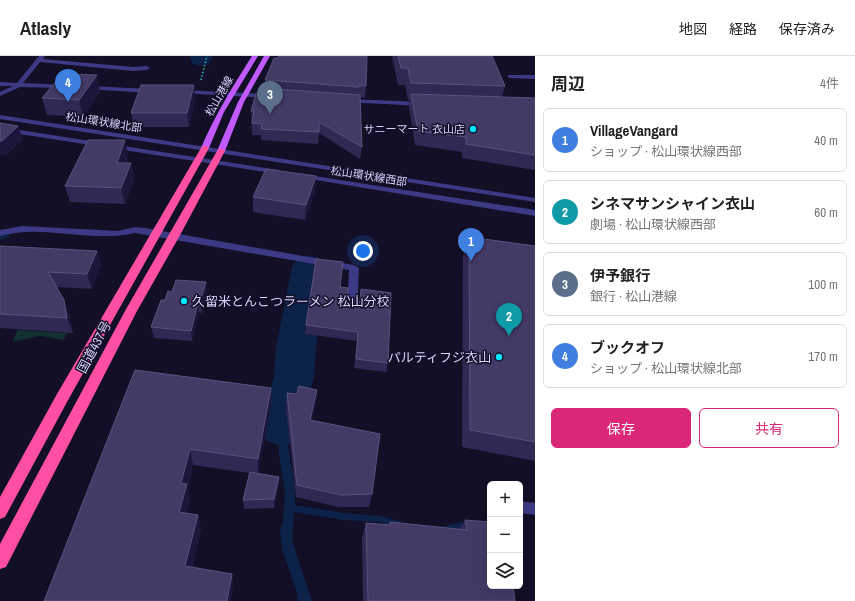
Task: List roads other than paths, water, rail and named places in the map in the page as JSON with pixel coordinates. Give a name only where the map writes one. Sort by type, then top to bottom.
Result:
[{"type":"highway","name":"国道437号","points":[[0,512],[62,398],[205,148]]},
{"type":"highway","name":"国道437号","points":[[0,561],[123,325],[174,237],[218,156]]},
{"type":"main road","name":"松山港線","points":[[205,148],[210,133],[255,56]]},
{"type":"main road","name":"松山港線","points":[[218,156],[227,131],[244,94],[267,56]]},
{"type":"street","points":[[0,94],[15,89],[40,58],[133,69],[147,68]]},
{"type":"street","points":[[510,76],[535,77]]},
{"type":"street","points":[[0,84],[74,88]]},
{"type":"street","points":[[82,88],[160,92]]},
{"type":"street","points":[[175,92],[232,93],[273,96]]},
{"type":"street","points":[[342,101],[428,104]]},
{"type":"street","name":"松山環状線北部","points":[[0,118],[205,148]]},
{"type":"street","name":"松山環状線北部","points":[[0,128],[199,159]]},
{"type":"street","name":"松山環状線西部","points":[[205,148],[218,156],[290,174],[535,213]]},
{"type":"street","name":"松山環状線西部","points":[[199,159],[218,156],[535,200]]},
{"type":"street","points":[[0,233],[22,229],[118,234],[135,230],[157,232],[174,237],[354,268],[352,312]]},
{"type":"street","points":[[523,507],[535,509]]},
{"type":"water","points":[[290,376],[299,379],[289,413],[287,427],[295,505],[343,513],[380,516],[403,522],[403,529],[379,522],[343,520],[294,512],[292,539],[312,601],[298,601],[297,593],[282,549],[280,530],[283,521],[285,492],[279,455],[280,403]]},
{"type":"waterway","points":[[0,238],[7,236]]},
{"type":"waterway","points":[[283,428],[285,404],[294,378],[296,347],[309,267]]},
{"type":"waterway","points":[[444,530],[462,526]]},
{"type":"place","name":"ブックオフ","points":[[68,102]]},
{"type":"place","name":"伊予銀行","points":[[270,114]]},
{"type":"place","name":"サニーマート 衣山店","points":[[473,129]]},
{"type":"place","name":"VillageVangard","points":[[471,261]]},
{"type":"place","name":"久留米とんこつラーメン 松山分校","points":[[184,301]]},
{"type":"place","name":"シネマサンシャイン衣山","points":[[509,336]]},
{"type":"place","name":"パルティフジ衣山","points":[[499,357]]}]
